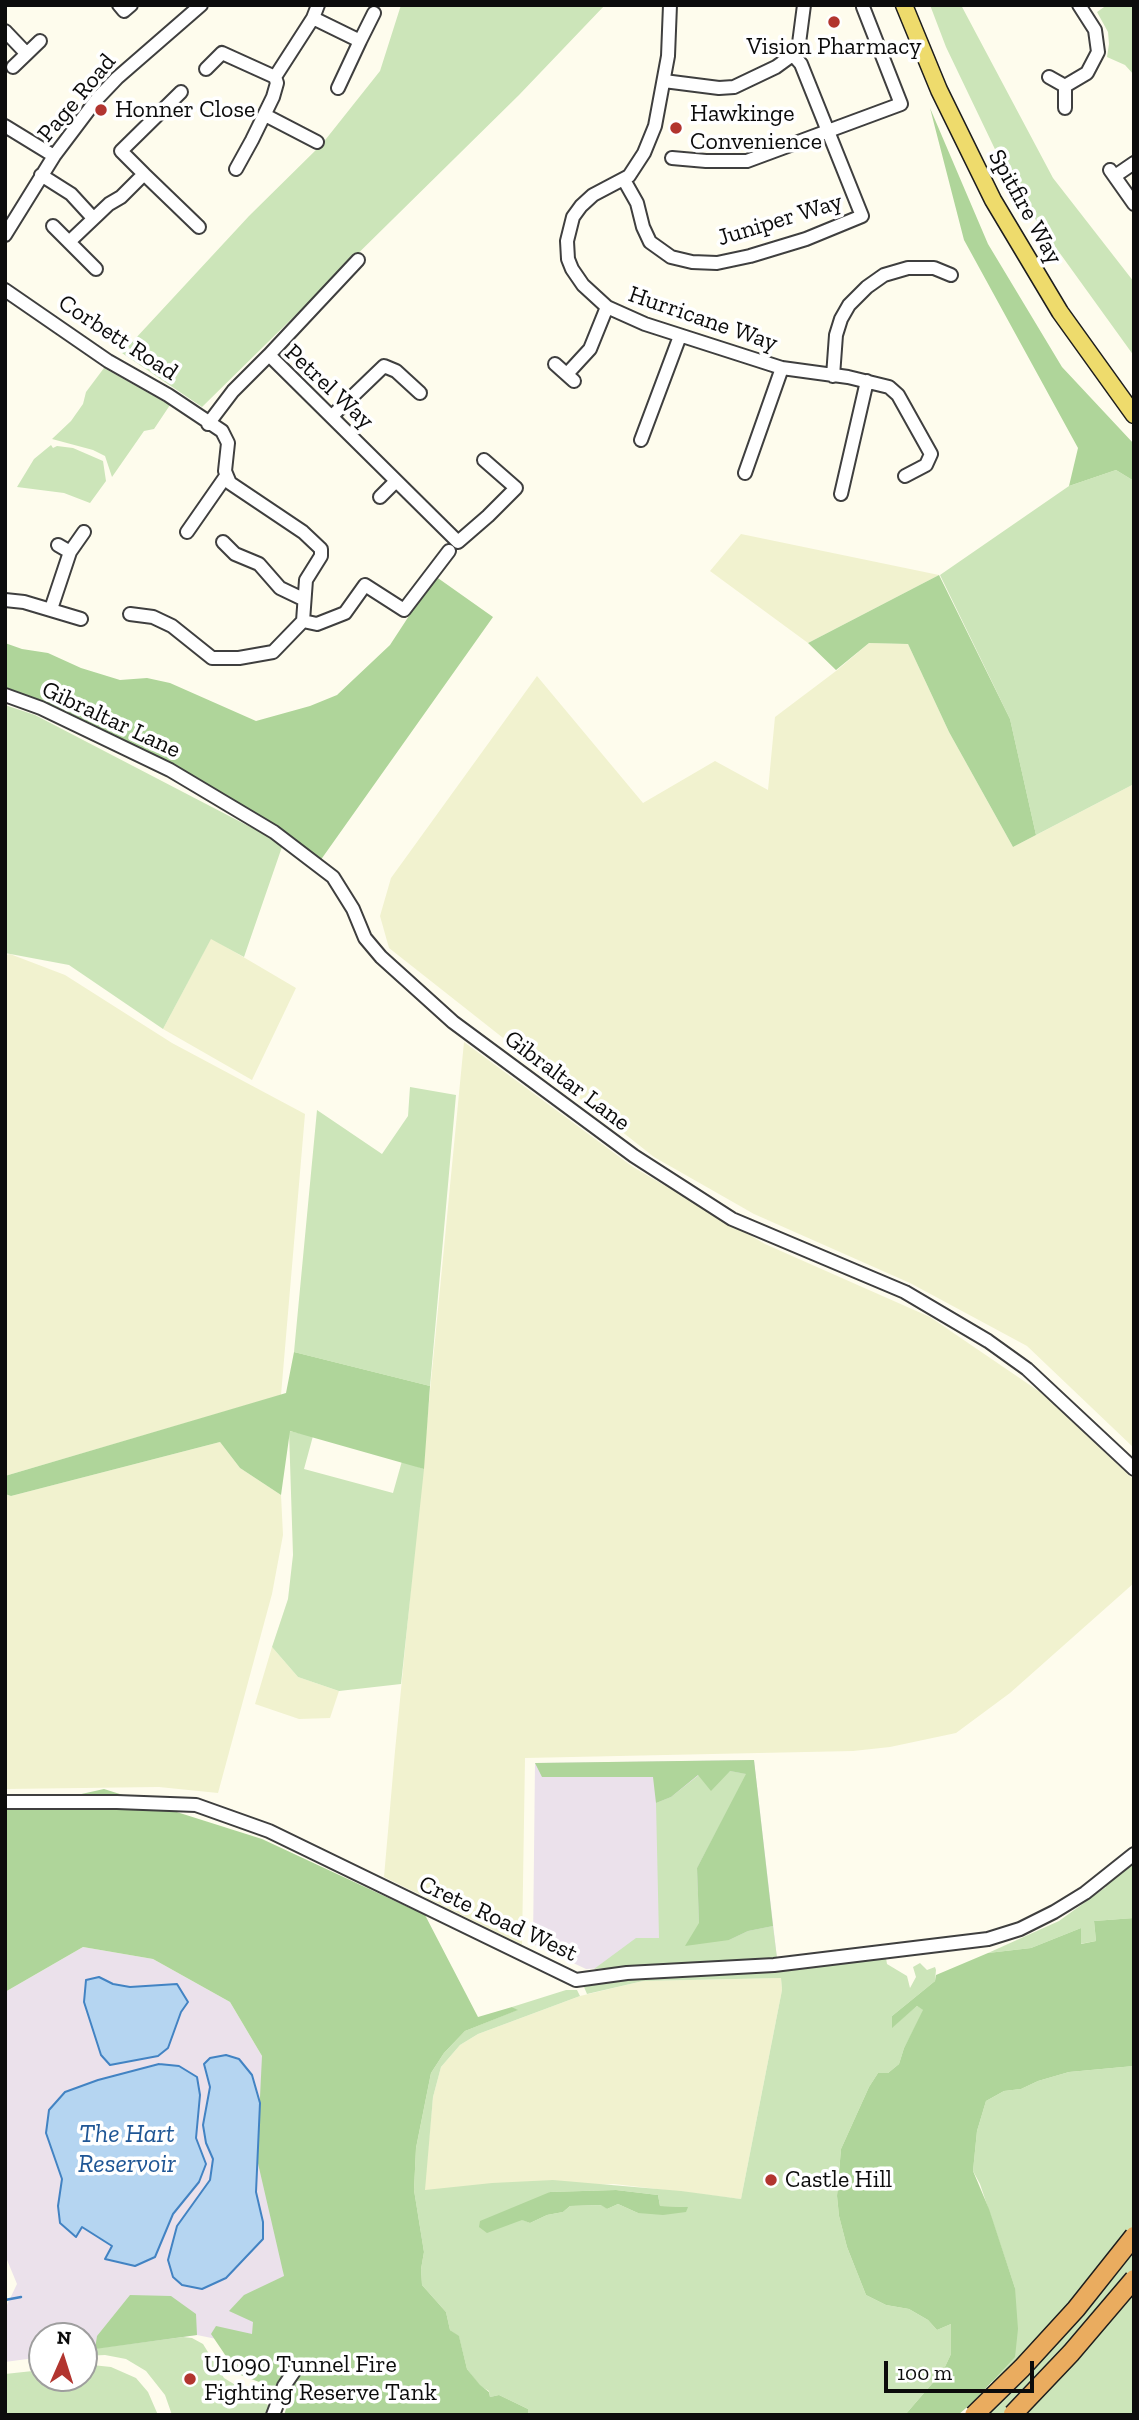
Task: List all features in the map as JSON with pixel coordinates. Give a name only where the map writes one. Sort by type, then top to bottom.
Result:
[{"type":"highway","points":[[974,2415],[1013,2378],[1076,2309],[1134,2236]]},
{"type":"highway","points":[[1013,2414],[1071,2353],[1134,2279]]},
{"type":"main road","name":"Spitfire Way","points":[[904,5],[939,90],[993,200],[1038,278],[1085,349],[1134,415]]},
{"type":"street","points":[[119,5],[124,11],[131,5]]},
{"type":"street","name":"Page Road","points":[[5,235],[11,211],[97,99],[183,18],[201,5]]},
{"type":"street","points":[[236,169],[276,90],[275,77],[313,18],[318,5]]},
{"type":"street","points":[[664,81],[719,88],[734,87],[756,78],[793,56],[799,45],[804,5]]},
{"type":"street","points":[[1065,86],[1087,73],[1098,52],[1095,30],[1079,5]]},
{"type":"street","points":[[624,180],[633,171],[655,125],[668,57],[668,8]]},
{"type":"street","points":[[672,158],[747,160],[901,104],[863,8]]},
{"type":"street","points":[[338,88],[374,13]]},
{"type":"street","points":[[313,18],[360,41]]},
{"type":"street","points":[[5,31],[26,53]]},
{"type":"street","points":[[13,67],[40,41]]},
{"type":"street","points":[[206,69],[222,53],[275,77]]},
{"type":"street","points":[[793,56],[801,64],[828,132]]},
{"type":"street","points":[[1049,77],[1065,86]]},
{"type":"street","points":[[1065,86],[1065,108]]},
{"type":"street","points":[[181,92],[121,152],[199,228]]},
{"type":"street","points":[[265,115],[317,142]]},
{"type":"street","points":[[5,126],[54,156]]},
{"type":"street","name":"Juniper Way","points":[[624,180],[637,203],[646,234],[664,253],[699,263],[723,262],[750,256],[806,239],[862,216],[828,132]]},
{"type":"street","points":[[1134,163],[1112,173],[1134,204]]},
{"type":"street","points":[[69,242],[144,174]]},
{"type":"street","points":[[41,175],[71,194],[93,218]]},
{"type":"street","name":"Hurricane Way","points":[[624,180],[593,195],[573,218],[568,234],[568,259],[575,275],[607,307],[639,322],[782,368],[882,384],[895,392],[930,451],[926,465],[905,476]]},
{"type":"street","points":[[53,226],[96,269]]},
{"type":"street","points":[[269,355],[346,279],[358,260]]},
{"type":"street","points":[[833,376],[836,335],[841,319],[849,304],[867,287],[884,275],[908,268],[934,268],[951,275]]},
{"type":"street","name":"Corbett Road","points":[[5,290],[108,361],[168,395],[222,431],[228,443],[226,476]]},
{"type":"street","points":[[555,364],[570,378],[590,349],[607,307]]},
{"type":"street","points":[[641,440],[680,336]]},
{"type":"street","name":"Petrel Way","points":[[208,424],[233,391],[269,355],[458,542],[516,488],[484,460]]},
{"type":"street","points":[[332,416],[384,366],[396,371],[419,393]]},
{"type":"street","points":[[744,473],[782,368]]},
{"type":"street","points":[[841,494],[867,381]]},
{"type":"street","points":[[130,614],[153,617],[165,622],[178,629],[208,656],[218,659],[274,652],[303,621],[306,580],[321,556],[321,549],[303,532],[230,483],[226,476],[187,532]]},
{"type":"street","points":[[380,497],[396,481]]},
{"type":"street","points":[[51,608],[70,552],[83,533]]},
{"type":"street","points":[[223,542],[235,554],[259,564],[280,588],[303,599]]},
{"type":"street","points":[[58,545],[70,552]]},
{"type":"street","points":[[303,621],[317,624],[345,613],[365,585],[408,614],[449,551]]},
{"type":"street","points":[[5,600],[51,608],[81,618]]},
{"type":"street","name":"Gibraltar Lane","points":[[5,695],[41,708],[170,770],[274,832],[333,877],[353,909],[365,937],[381,957],[443,1013],[634,1156],[732,1219],[905,1292],[988,1340],[1027,1368],[1134,1469]]},
{"type":"street","name":"Crete Road West","points":[[5,1802],[196,1805],[269,1831],[576,1980],[640,1972],[774,1965],[988,1939],[1020,1929],[1054,1912],[1085,1893],[1134,1854]]},
{"type":"street","points":[[272,2415],[284,2386],[295,2370]]},
{"type":"shaded area","points":[[754,1760],[777,1958],[586,1969],[533,1944],[535,1763]]},
{"type":"shaded area","points":[[83,1947],[153,1959],[230,2002],[262,2056],[284,2277],[255,2347],[197,2335],[98,2349],[98,2322],[28,2322],[28,2359],[5,2362],[5,2309],[17,2284],[5,2255],[5,1992]]},
{"type":"green space","points":[[401,5],[605,5],[519,95],[202,407],[122,353],[249,216],[322,144],[380,71]]},
{"type":"green space","points":[[930,5],[961,5],[1053,178],[1134,282],[1134,356],[1015,191],[946,47]]},
{"type":"green space","points":[[1107,5],[1134,5],[1134,75],[1125,65],[1107,57],[1108,32],[1097,12]]},
{"type":"green space","points":[[930,108],[988,244],[1062,367],[1134,444],[1134,481],[1116,470],[1069,486],[1078,448],[964,240]]},
{"type":"green space","points":[[104,368],[170,405],[154,429],[144,431],[112,477],[105,456],[52,439],[71,421],[83,404],[86,392]]},
{"type":"green space","points":[[51,445],[53,448],[73,448],[103,461],[106,481],[90,503],[64,493],[17,487],[34,459]]},
{"type":"green space","points":[[1116,470],[1134,481],[1134,784],[1036,835],[1010,719],[940,575],[1069,486]]},
{"type":"green space","points":[[741,534],[939,575],[808,643],[710,571]]},
{"type":"green space","points":[[939,575],[1010,719],[1036,835],[1013,847],[949,732],[908,644],[869,643],[836,670],[808,643]]},
{"type":"green space","points":[[435,576],[493,617],[320,861],[287,834],[178,767],[55,706],[5,687],[5,643],[48,653],[81,668],[120,680],[147,678],[170,683],[256,721],[310,706],[337,695],[390,645]]},
{"type":"green space","points":[[869,643],[908,644],[949,732],[1013,847],[1134,784],[1134,1448],[1027,1346],[910,1283],[754,1214],[654,1157],[389,948],[380,916],[391,878],[537,676],[643,803],[715,761],[768,790],[775,717]]},
{"type":"green space","points":[[5,705],[35,715],[283,844],[244,957],[211,939],[163,1029],[69,965],[5,953]]},
{"type":"green space","points":[[211,938],[296,988],[252,1080],[163,1029]]},
{"type":"green space","points":[[10,954],[65,975],[172,1043],[305,1114],[281,1395],[5,1476],[5,955]]},
{"type":"green space","points":[[464,1042],[633,1167],[765,1244],[930,1317],[1043,1394],[1134,1480],[1134,1583],[1010,1693],[956,1733],[890,1747],[853,1751],[525,1758],[522,1945],[384,1877]]},
{"type":"green space","points":[[410,1087],[456,1095],[430,1386],[294,1352],[317,1110],[382,1154],[408,1116]]},
{"type":"green space","points":[[294,1352],[430,1386],[424,1469],[290,1431],[281,1495],[240,1468],[220,1442],[11,1496],[5,1494],[5,1476],[286,1393]]},
{"type":"green space","points":[[289,1431],[313,1436],[304,1469],[393,1493],[402,1461],[424,1469],[401,1684],[339,1691],[298,1677],[272,1647],[288,1599],[293,1555]]},
{"type":"green space","points":[[220,1442],[240,1468],[281,1495],[283,1535],[272,1594],[218,1793],[159,1787],[5,1789],[5,1494],[11,1496]]},
{"type":"green space","points":[[272,1647],[298,1677],[339,1691],[330,1718],[299,1719],[255,1704]]},
{"type":"green space","points":[[754,1760],[773,1926],[748,1931],[729,1940],[685,1946],[699,1923],[697,1868],[746,1774],[730,1771],[711,1791],[698,1775],[671,1797],[656,1803],[653,1777],[542,1777],[535,1763]]},
{"type":"green space","points":[[730,1771],[747,1774],[697,1868],[699,1923],[729,1940],[748,1931],[773,1926],[777,1958],[594,1969],[636,1938],[659,1938],[656,1803],[671,1797],[699,1775]]},
{"type":"green space","points":[[104,1789],[262,1839],[425,1915],[478,2017],[512,2007],[518,2010],[465,2031],[444,2053],[431,2073],[416,2148],[414,2190],[424,2252],[422,2285],[446,2312],[450,2330],[459,2336],[467,2369],[480,2385],[489,2392],[490,2397],[499,2395],[528,2409],[528,2415],[284,2415],[291,2394],[238,2374],[211,2334],[216,2326],[252,2334],[253,2322],[229,2311],[244,2295],[284,2276],[257,2159],[262,2056],[230,2002],[153,1959],[83,1947],[5,1992],[5,1808],[18,1808]]},
{"type":"green space","points":[[1134,1859],[1134,1918],[1094,1921],[1096,1941],[1080,1944],[1081,1928],[1031,1948],[988,1953],[1059,1921],[1106,1887],[1101,1885]]},
{"type":"green space","points":[[1134,1918],[1134,2066],[1069,2072],[1021,2089],[1004,2091],[986,2101],[977,2131],[973,2171],[989,2209],[1015,2288],[1018,2329],[1015,2357],[958,2415],[905,2415],[943,2371],[951,2354],[951,2324],[937,2330],[928,2320],[909,2309],[886,2305],[866,2295],[847,2247],[837,2196],[841,2149],[869,2087],[878,2073],[888,2073],[899,2064],[923,2010],[917,2006],[892,2028],[892,2016],[935,1981],[936,1975],[988,1953],[1031,1948],[1081,1928],[1081,1944],[1096,1941],[1094,1921]]},
{"type":"green space","points":[[886,1958],[887,1964],[907,1976],[910,1988],[916,1977],[913,1967],[920,1963],[927,1970],[935,1967],[935,1981],[892,2016],[892,2027],[917,2006],[924,2010],[904,2048],[899,2064],[888,2073],[878,2073],[869,2087],[841,2149],[837,2196],[847,2247],[866,2295],[886,2305],[909,2309],[928,2320],[937,2330],[951,2324],[951,2354],[943,2371],[905,2415],[528,2415],[528,2409],[499,2395],[490,2397],[489,2391],[480,2386],[467,2369],[459,2337],[450,2330],[446,2312],[422,2285],[424,2252],[414,2190],[416,2148],[431,2073],[444,2053],[465,2031],[517,2010],[512,2007],[566,1990],[577,1990],[580,1996],[478,2034],[460,2045],[441,2067],[433,2097],[425,2190],[553,2180],[741,2199],[782,1990],[781,1978],[643,1981],[587,1994],[584,1987],[636,1977],[764,1970]],"holes":[[[616,2190],[658,2195],[660,2206],[687,2207],[638,2213],[618,2204],[607,2209],[602,2205],[570,2206],[563,2212],[547,2215],[530,2223],[523,2220],[550,2192]]]},
{"type":"green space","points":[[781,1978],[782,1990],[741,2199],[614,2184],[424,2191],[433,2097],[441,2067],[460,2045],[478,2034],[580,1996],[643,1981]]},
{"type":"green space","points":[[1134,2066],[1134,2415],[976,2415],[973,2402],[992,2383],[1015,2288],[980,2184],[973,2171],[977,2131],[986,2101],[1004,2091],[1021,2089],[1069,2072]]},
{"type":"green space","points":[[616,2190],[658,2195],[660,2206],[688,2207],[686,2212],[663,2215],[638,2213],[618,2204],[607,2209],[601,2205],[570,2206],[563,2212],[547,2215],[530,2223],[522,2220],[487,2233],[479,2227],[480,2221],[550,2192]]},
{"type":"green space","points":[[130,2295],[171,2296],[196,2314],[197,2335],[98,2349],[98,2335]]},
{"type":"green space","points":[[192,2338],[203,2344],[224,2378],[268,2405],[269,2415],[172,2415],[165,2395],[146,2371],[126,2359],[98,2355],[98,2348]]},
{"type":"green space","points":[[98,2366],[111,2367],[136,2378],[148,2392],[158,2415],[5,2415],[5,2374],[28,2372],[28,2392],[98,2392]]},
{"type":"water","points":[[99,1977],[113,1984],[130,1987],[177,1984],[188,2002],[181,2012],[168,2048],[158,2056],[110,2065],[101,2055],[84,2002],[86,1980]]},
{"type":"water","points":[[226,2055],[239,2059],[252,2075],[260,2103],[256,2192],[263,2222],[263,2239],[226,2278],[202,2289],[182,2285],[173,2277],[168,2260],[177,2226],[210,2180],[213,2159],[206,2143],[203,2125],[210,2087],[204,2064],[210,2058]]},
{"type":"water","name":"The Hart Reservoir","points":[[159,2064],[179,2066],[197,2077],[200,2095],[196,2138],[206,2164],[199,2182],[173,2214],[155,2257],[135,2266],[105,2259],[112,2246],[82,2227],[76,2237],[60,2223],[58,2206],[62,2179],[46,2133],[49,2110],[65,2092]]},
{"type":"waterway","points":[[5,2300],[21,2297]]},
{"type":"place","name":"Vision Pharmacy","points":[[834,22]]},
{"type":"place","name":"Honner Close","points":[[101,110]]},
{"type":"place","name":"Hawkinge Convenience","points":[[676,128]]},
{"type":"place","name":"Castle Hill","points":[[771,2180]]},
{"type":"place","name":"U1090 Tunnel Fire Fighting Reserve Tank","points":[[190,2379]]}]
